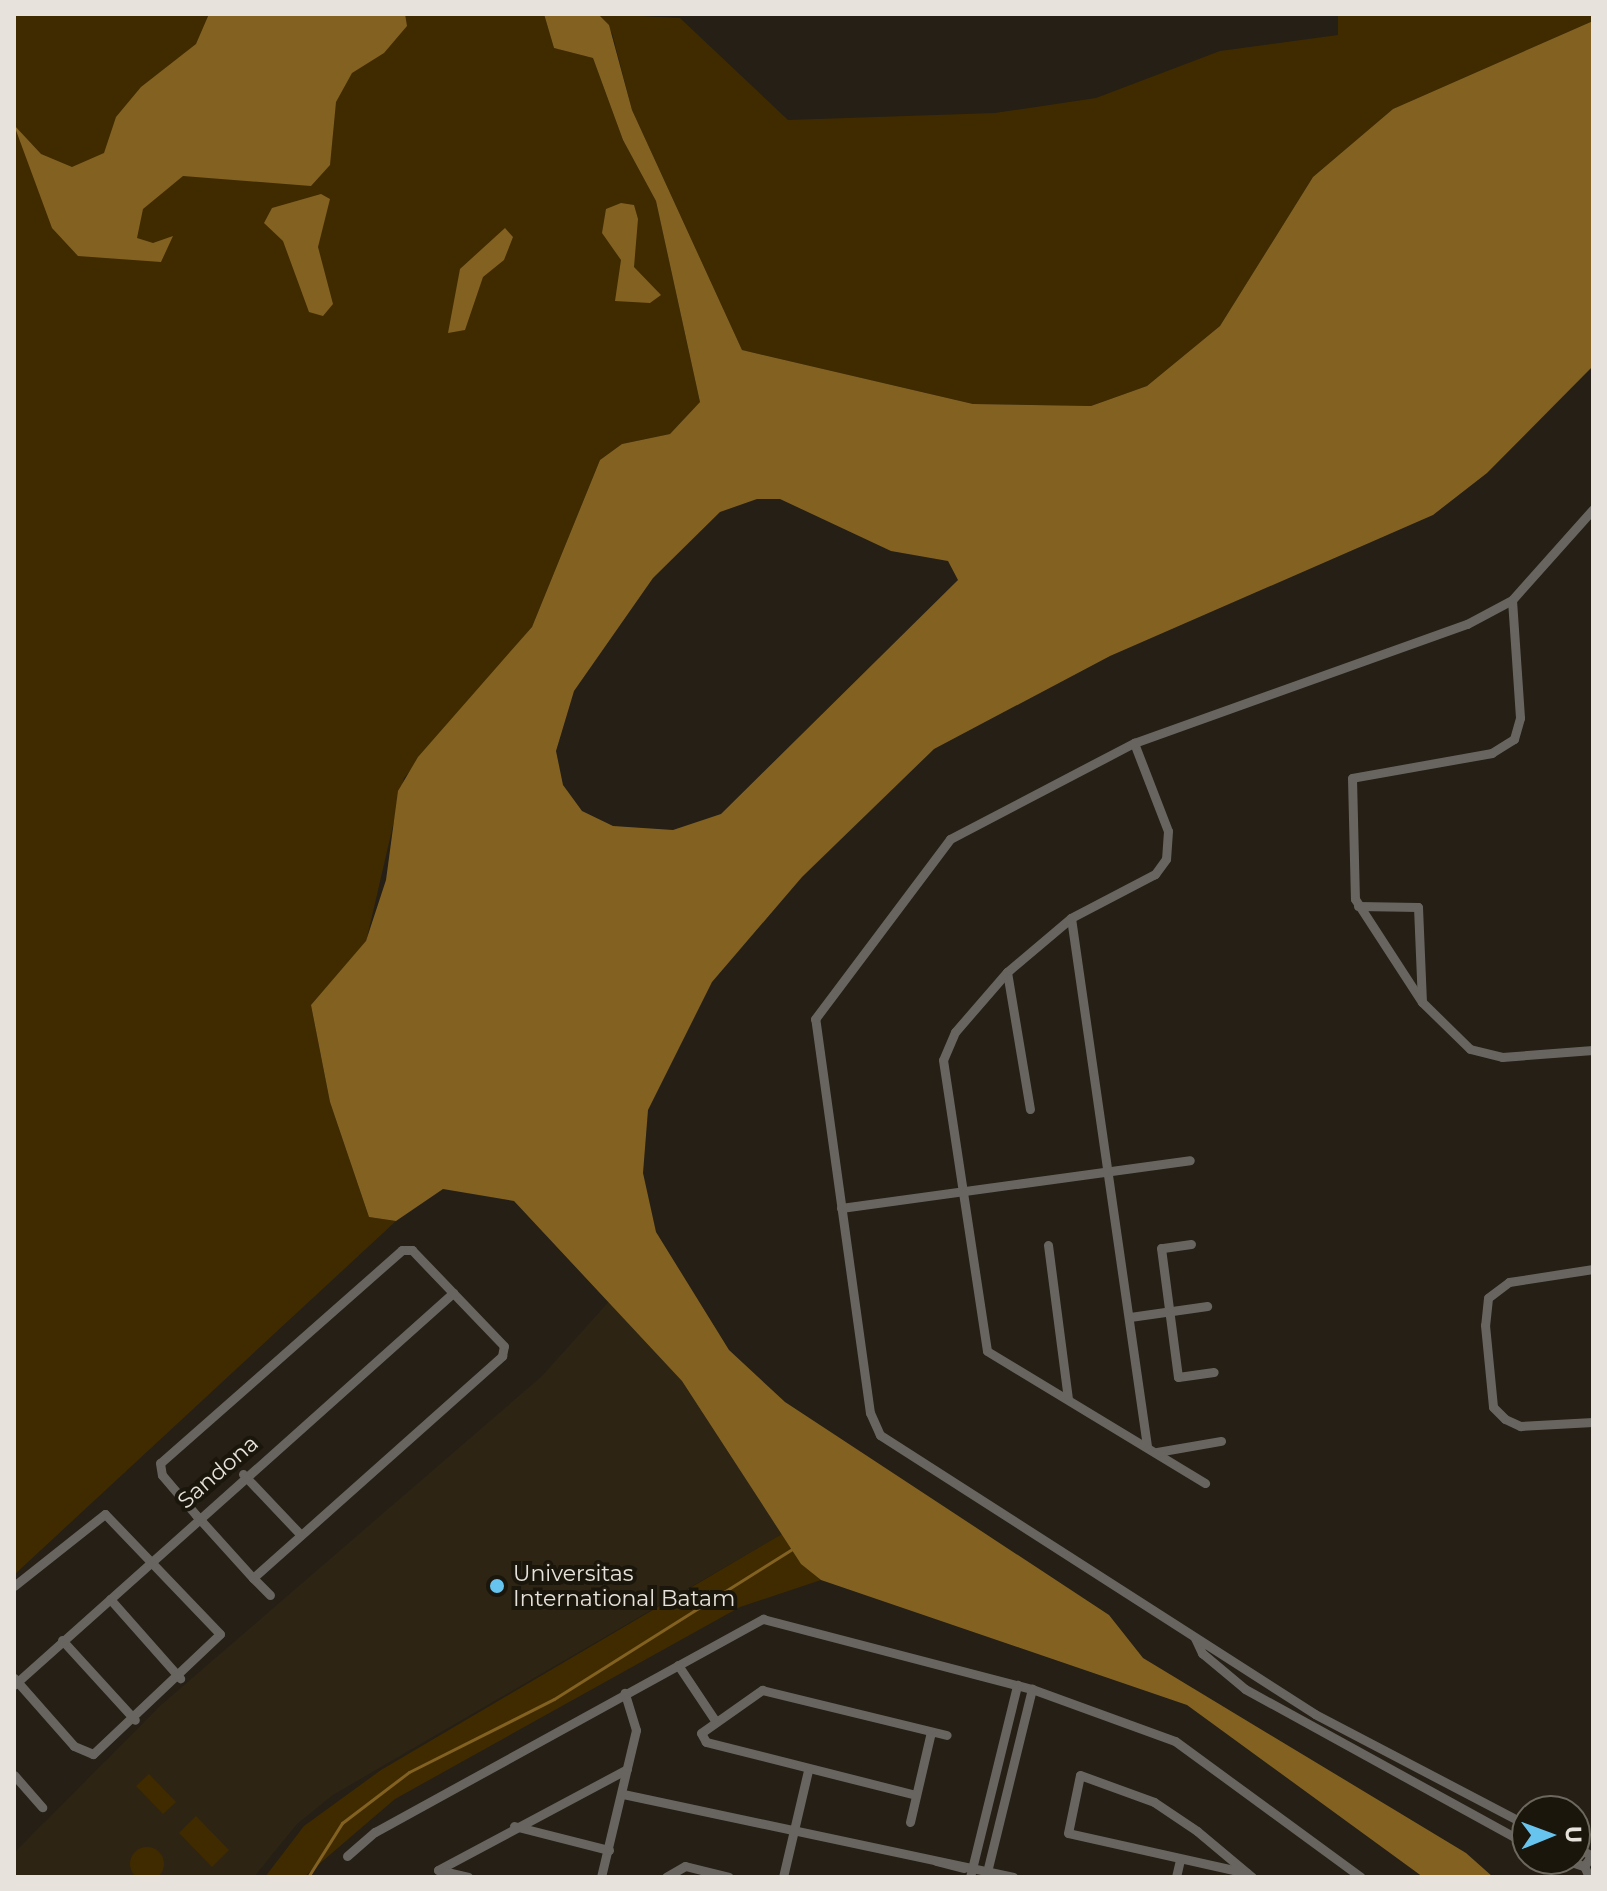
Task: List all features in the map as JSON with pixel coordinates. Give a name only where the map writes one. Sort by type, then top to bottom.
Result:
[{"type":"street","points":[[1511,1817],[1315,1714],[880,1435],[870,1413],[815,1019],[950,839],[1134,743],[1467,624],[1512,600],[1593,509]]},
{"type":"street","points":[[1512,600],[1520,718],[1514,739],[1492,753],[1352,778],[1358,906],[1422,1002],[1449,1035],[1483,1055],[1593,1050]]},
{"type":"street","points":[[1134,743],[1168,831],[1166,859],[1155,874],[1071,918],[1007,972],[955,1032],[943,1060],[987,1351],[1205,1483]]},
{"type":"street","points":[[1358,906],[1418,907],[1422,1002]]},
{"type":"street","points":[[1071,918],[1111,1171],[1147,1446]]},
{"type":"street","points":[[1007,972],[1030,1109]]},
{"type":"street","points":[[841,1208],[1190,1160]]},
{"type":"street","points":[[1191,1244],[1161,1248],[1178,1377],[1214,1372]]},
{"type":"street","points":[[1048,1245],[1068,1399]]},
{"type":"street","points":[[253,1578],[502,1356],[504,1346],[412,1250],[402,1250],[160,1463],[196,1515],[253,1578],[270,1595]]},
{"type":"street","points":[[1593,1269],[1509,1282],[1488,1298],[1485,1325],[1493,1407],[1505,1419],[1520,1426],[1593,1422]]},
{"type":"street","name":"Sandona","points":[[15,1682],[110,1599],[196,1515],[453,1293]]},
{"type":"street","points":[[1130,1317],[1207,1306]]},
{"type":"street","points":[[1157,1452],[1221,1441]]},
{"type":"street","points":[[243,1474],[300,1534]]},
{"type":"street","points":[[14,1586],[101,1514],[151,1557],[220,1634],[180,1678],[135,1720],[84,1753],[15,1682]]},
{"type":"street","points":[[110,1599],[180,1678]]},
{"type":"street","points":[[347,1856],[375,1832],[763,1619],[1032,1689],[1205,1758],[1361,1877]]},
{"type":"street","points":[[1195,1638],[1202,1653],[1245,1689],[1511,1835]]},
{"type":"street","points":[[62,1640],[135,1720]]},
{"type":"street","points":[[678,1665],[714,1719]]},
{"type":"street","points":[[969,1871],[1017,1685]]},
{"type":"street","points":[[990,1876],[1007,1783],[1032,1689]]},
{"type":"street","points":[[916,1795],[706,1742],[701,1733],[714,1719],[762,1690],[947,1735]]},
{"type":"street","points":[[601,1877],[623,1794],[636,1720],[625,1693]]},
{"type":"street","points":[[910,1822],[931,1732]]},
{"type":"street","points":[[468,1877],[438,1870],[514,1826],[627,1769]]},
{"type":"street","points":[[783,1877],[808,1770]]},
{"type":"street","points":[[14,1775],[42,1807]]},
{"type":"street","points":[[1080,1775],[1154,1802],[1250,1875],[1068,1833],[1080,1775]]},
{"type":"street","points":[[993,1779],[1007,1783]]},
{"type":"street","points":[[623,1794],[936,1861],[990,1876],[1013,1877]]},
{"type":"street","points":[[514,1826],[609,1850]]},
{"type":"street","points":[[1176,1877],[1180,1859]]},
{"type":"street","points":[[666,1877],[685,1866],[729,1877]]},
{"type":"shaded area","points":[[14,14],[544,14],[554,48],[593,58],[623,140],[656,201],[700,402],[670,434],[622,444],[600,460],[532,627],[404,778],[366,942],[311,1005],[330,1102],[369,1217],[396,1221],[14,1575]]},
{"type":"shaded area","points":[[209,14],[405,14],[407,26],[384,53],[352,73],[336,102],[330,165],[311,186],[183,176],[143,209],[137,238],[153,243],[173,236],[161,262],[78,256],[52,228],[14,125],[41,154],[72,167],[104,153],[116,117],[141,87],[196,44]]},
{"type":"shaded area","points":[[544,14],[598,14],[609,25],[632,110],[742,350],[973,404],[1091,406],[1147,386],[1220,326],[1313,177],[1393,109],[1593,21],[1593,366],[1487,473],[1433,515],[1110,656],[934,749],[802,877],[712,982],[648,1110],[643,1173],[656,1232],[729,1350],[785,1402],[1109,1615],[1143,1658],[1466,1853],[1493,1877],[1423,1877],[1187,1705],[821,1580],[801,1564],[682,1381],[514,1201],[443,1189],[396,1221],[369,1217],[330,1102],[311,1005],[366,941],[386,880],[398,791],[418,757],[532,627],[600,460],[622,444],[670,434],[700,402],[656,201],[623,140],[593,58],[554,48]],"holes":[[[757,499],[780,499],[891,551],[948,561],[958,580],[721,814],[673,830],[613,826],[582,811],[563,785],[556,751],[574,691],[653,578],[720,512]]]},
{"type":"shaded area","points":[[598,14],[680,18],[788,120],[995,113],[1096,98],[1220,51],[1338,35],[1338,14],[1593,14],[1593,21],[1393,109],[1313,177],[1220,326],[1147,386],[1091,406],[973,404],[742,350],[632,110],[612,33]]},
{"type":"shaded area","points":[[321,194],[330,199],[318,247],[333,304],[323,316],[309,312],[283,241],[264,223],[272,208]]},
{"type":"shaded area","points":[[621,203],[634,205],[638,219],[634,267],[661,295],[650,303],[615,301],[621,260],[602,233],[606,209]]},
{"type":"shaded area","points":[[505,228],[513,237],[504,260],[483,277],[465,330],[448,333],[460,269]]},
{"type":"shaded area","name":"Universitas International Batam","points":[[612,1298],[682,1381],[782,1534],[333,1795],[297,1824],[254,1877],[14,1877],[14,1853],[161,1705],[542,1376]]},
{"type":"shaded area","points":[[782,1534],[821,1580],[740,1607],[395,1799],[304,1877],[265,1877],[304,1826],[381,1770]]},
{"type":"shaded area","points":[[149,1774],[176,1802],[163,1814],[136,1786]]},
{"type":"shaded area","points":[[196,1816],[229,1850],[212,1867],[179,1833]]},
{"type":"shaded area","points":[[147,1847],[159,1852],[164,1864],[159,1876],[147,1881],[135,1876],[130,1864],[135,1852]]},
{"type":"waterway","points":[[308,1877],[342,1823],[409,1772],[554,1699],[792,1549]]},
{"type":"place","name":"Universitas International Batam","points":[[497,1586]]}]
